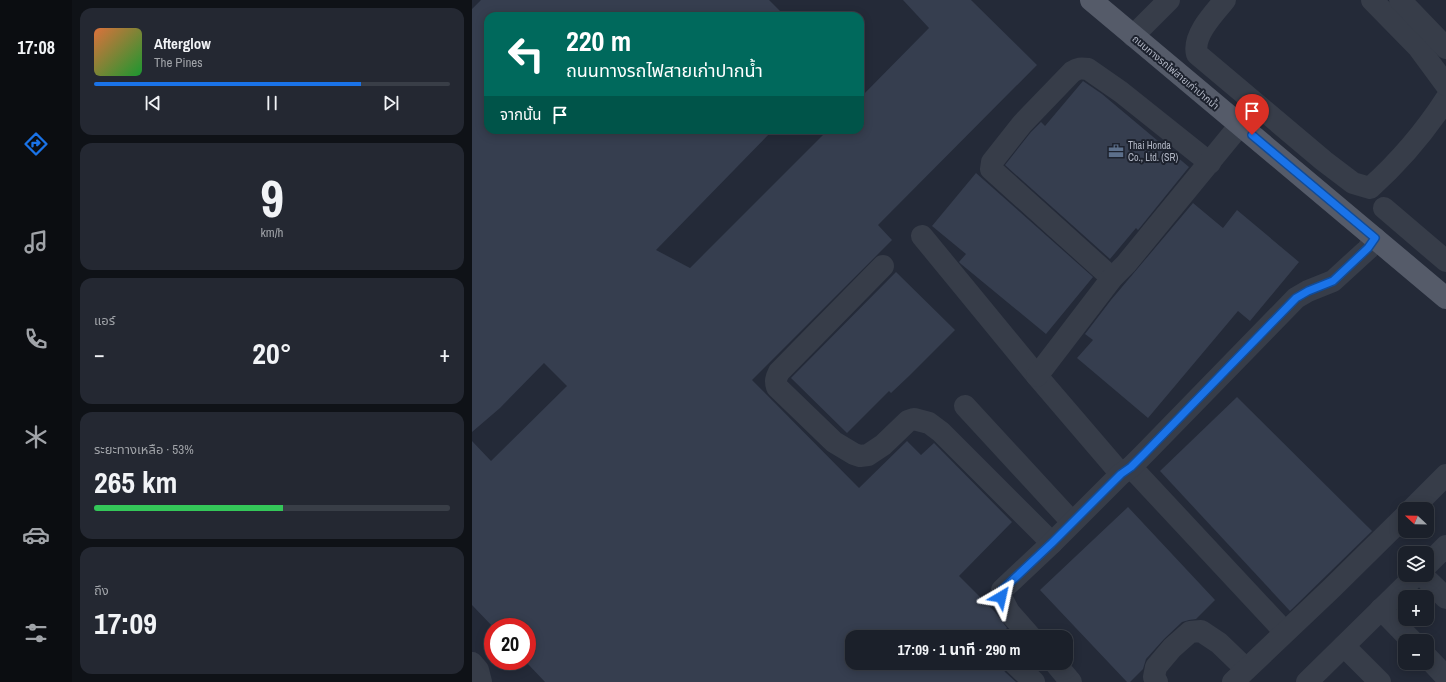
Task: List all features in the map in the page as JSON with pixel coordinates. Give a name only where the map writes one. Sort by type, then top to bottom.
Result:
[{"type":"main road","name":"ถนนทางรถไฟสายเก่าปากน้ำ","points":[[1091,0],[1446,298]]},
{"type":"street","points":[[1225,0],[1203,28],[1195,48],[1197,54],[1324,161],[1353,182],[1370,188],[1391,169],[1425,130],[1446,99]]},
{"type":"street","points":[[1372,0],[1418,47],[1446,85]]},
{"type":"street","points":[[1400,0],[1446,48]]},
{"type":"street","points":[[1133,36],[1159,3]]},
{"type":"street","points":[[1112,278],[991,169],[992,162],[1022,124],[1072,72],[1082,68],[1088,70],[1121,92],[1210,163]]},
{"type":"street","points":[[1037,376],[1112,278],[1126,264],[1240,125]]},
{"type":"street","points":[[1384,208],[1441,257],[1418,274]]},
{"type":"street","points":[[922,236],[1037,376],[1126,470],[1285,632]]},
{"type":"street","points":[[1025,630],[1009,612],[1001,597],[1002,590],[1126,470],[1296,298],[1308,291],[1333,281],[1368,248],[1375,238]]},
{"type":"street","points":[[883,266],[780,372],[776,377],[777,387],[834,442],[860,456],[868,455],[883,445],[908,421],[914,419],[929,423],[941,432],[1052,543]]},
{"type":"street","points":[[965,406],[1072,522]]},
{"type":"street","points":[[1419,502],[1446,475]]},
{"type":"street","points":[[1157,682],[1154,677],[1156,667],[1172,648],[1190,632],[1201,631],[1220,643],[1239,676],[1398,523]]},
{"type":"street","points":[[1434,558],[1446,546]]},
{"type":"street","points":[[1307,682],[1409,582]]},
{"type":"street","points":[[1429,582],[1446,598]]},
{"type":"street","points":[[1381,610],[1405,634]]},
{"type":"street","points":[[1344,646],[1380,682]]},
{"type":"street","points":[[472,664],[478,670],[481,682]]},
{"type":"street","points":[[1434,664],[1446,676]]},
{"type":"street","points":[[1021,670],[1034,682]]},
{"type":"street","points":[[1061,670],[1072,682]]},
{"type":"building","points":[[481,0],[769,0],[781,12],[484,12],[484,134],[769,134],[656,250],[690,268],[824,134],[864,134],[864,94],[929,28],[903,0],[971,0],[1037,65],[878,225],[892,240],[752,380],[859,488],[907,441],[921,455],[934,443],[1012,522],[959,576],[995,612],[1007,628],[1005,630],[845,630],[845,670],[1004,670],[1016,682],[545,682],[534,670],[536,670],[536,618],[484,618],[472,605],[472,441],[491,461],[567,386],[544,363],[500,408],[472,432],[472,9]]},
{"type":"building","points":[[1083,81],[1102,94],[1189,167],[1138,230],[1136,228],[1110,259],[1005,165],[1031,132],[1041,122],[1045,126]]},
{"type":"building","points":[[976,173],[1093,277],[1046,334],[961,264],[959,262],[966,254],[932,226]]},
{"type":"building","points":[[1193,203],[1223,228],[1237,210],[1299,262],[1250,321],[1238,311],[1148,418],[1077,358],[1093,340],[1085,334],[1111,300]]},
{"type":"building","points":[[896,272],[955,330],[909,376],[891,393],[889,391],[847,433],[791,378]]},
{"type":"building","points":[[1237,397],[1372,531],[1290,611],[1160,471]]},
{"type":"building","points":[[1128,507],[1215,600],[1196,619],[1182,622],[1164,639],[1146,659],[1143,669],[1130,682],[1127,682],[1040,590]]},
{"type":"place","name":"Thai Honda Co., Ltd. (SR)","points":[[1116,151]]},
{"type":"route","points":[[1001,597],[1002,590],[1052,543],[1121,474],[1131,467],[1296,298],[1308,291],[1333,281],[1368,248],[1375,238],[1252,135]]}]
